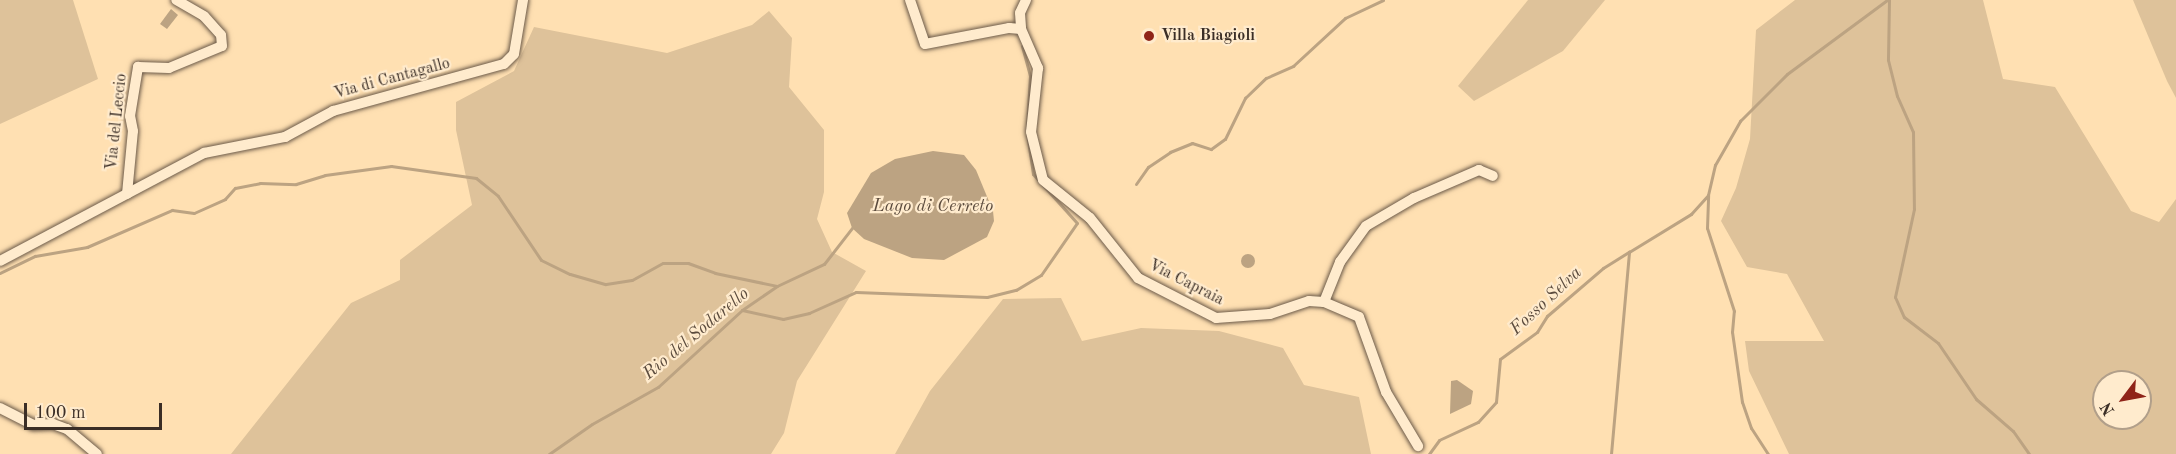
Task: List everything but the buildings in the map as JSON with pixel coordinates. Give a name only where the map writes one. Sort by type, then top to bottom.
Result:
[{"type":"street","name":"Via del Leccio","points":[[127,194],[133,131],[130,116],[138,67],[169,68],[222,46],[221,35],[204,16],[176,0]]},
{"type":"street","name":"Via di Cantagallo","points":[[0,261],[204,153],[285,137],[333,111],[504,64],[514,54],[520,0]]},
{"type":"street","points":[[910,0],[925,45],[1009,28],[1021,29],[1020,12],[1026,0]]},
{"type":"street","name":"Via Capraia","points":[[1021,29],[1038,68],[1031,132],[1043,180],[1090,218],[1138,278],[1216,318],[1241,318],[1309,301],[1324,302],[1359,317],[1386,392],[1418,446]]},
{"type":"street","points":[[1324,302],[1340,262],[1366,226],[1414,198],[1479,170],[1494,176]]},
{"type":"street","points":[[0,408],[33,425],[52,424],[67,429],[96,454]]},
{"type":"shaded area","points":[[0,0],[73,0],[98,79],[0,124]]},
{"type":"shaded area","points":[[1528,0],[1605,0],[1563,51],[1474,101],[1458,86]]},
{"type":"shaded area","points":[[1795,0],[1983,0],[2003,79],[2055,87],[2131,211],[2159,222],[2176,199],[2176,454],[1789,454],[1749,371],[1745,341],[1824,341],[1787,274],[1747,267],[1721,221],[1736,188],[1750,139],[1756,30]]},
{"type":"shaded area","points":[[2133,0],[2176,0],[2176,98],[2167,81]]},
{"type":"shaded area","points":[[769,11],[792,38],[789,87],[824,130],[824,192],[817,219],[832,252],[866,271],[797,381],[784,433],[771,454],[231,454],[351,303],[400,280],[400,260],[472,205],[456,130],[456,102],[514,71],[534,27],[667,53],[752,25]]},
{"type":"shaded area","points":[[1061,298],[1082,341],[1141,328],[1219,331],[1283,348],[1304,385],[1359,397],[1371,454],[895,454],[930,391],[1003,299]]},
{"type":"water","points":[[171,9],[178,15],[167,29],[160,24]]},
{"type":"water","name":"Lago di Cerreto","points":[[933,151],[964,155],[976,170],[993,211],[994,221],[987,237],[944,260],[912,258],[864,239],[852,228],[847,213],[871,173],[895,159]]},
{"type":"water","points":[[1248,254],[1253,256],[1255,261],[1253,266],[1248,268],[1243,266],[1241,261],[1243,256]]},
{"type":"water","points":[[1457,380],[1473,391],[1471,404],[1450,414],[1451,381]]},
{"type":"waterway","points":[[1136,184],[1148,167],[1170,152],[1192,143],[1211,149],[1225,139],[1245,98],[1266,78],[1293,66],[1345,18],[1383,0]]},
{"type":"waterway","name":"Fosso Selva","points":[[1768,454],[1751,428],[1742,402],[1732,332],[1734,311],[1707,228],[1708,195],[1715,165],[1740,121],[1787,74],[1887,0]]},
{"type":"waterway","points":[[1889,0],[1888,60],[1897,96],[1913,132],[1914,209],[1895,297],[1904,317],[1938,343],[1976,399],[2013,431],[2029,454]]},
{"type":"waterway","points":[[1022,46],[1030,76],[1027,126]]},
{"type":"waterway","points":[[742,310],[783,319],[809,313],[856,292],[987,297],[1016,290],[1041,275],[1077,223],[1033,174],[1027,133]]},
{"type":"waterway","points":[[0,273],[35,256],[87,247],[172,210],[194,213],[225,199],[235,188],[260,183],[296,184],[325,175],[391,166],[476,178],[498,196],[541,260],[570,274],[606,284],[632,280],[663,263],[688,263],[715,273],[777,286]]},
{"type":"waterway","name":"Fosso Selva","points":[[1611,454],[1629,252],[1691,214],[1708,195]]},
{"type":"waterway","name":"Rio del Sodarello","points":[[549,454],[592,424],[658,387],[742,310],[777,286],[824,264],[852,228]]},
{"type":"waterway","name":"Fosso Selva","points":[[1429,454],[1439,440],[1478,422],[1496,402],[1500,359],[1537,332],[1547,316],[1603,268],[1629,252]]},
{"type":"place","name":"Villa Biagioli","points":[[1149,36]]}]
